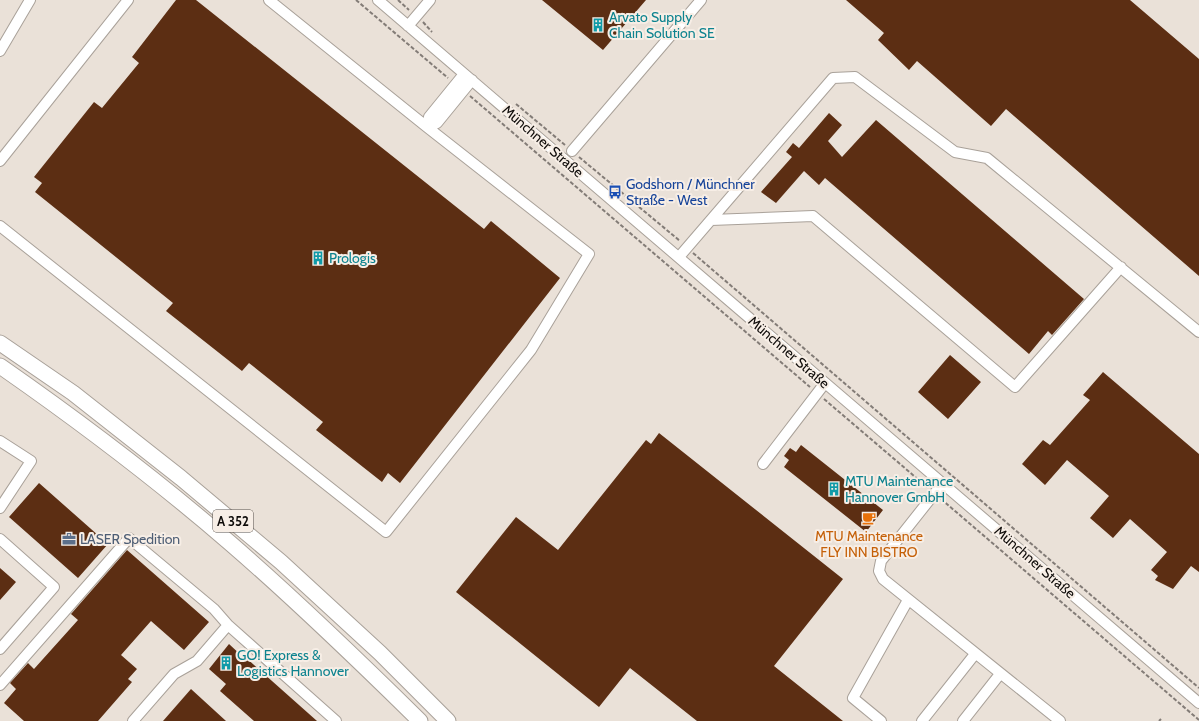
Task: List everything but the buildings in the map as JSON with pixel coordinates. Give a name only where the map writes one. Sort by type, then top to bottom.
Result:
[{"type":"highway","name":"A 352","points":[[0,343],[91,408],[181,478],[275,557],[380,653],[448,721]]},
{"type":"highway","name":"A 352","points":[[0,366],[63,410],[230,543],[365,666],[420,721]]},
{"type":"street","points":[[0,51],[30,0]]},
{"type":"street","points":[[0,161],[128,0]]},
{"type":"street","points":[[0,226],[386,532],[531,350],[589,254],[427,127],[269,0]]},
{"type":"street","name":"Münchner Straße","points":[[378,0],[1199,703]]},
{"type":"street","points":[[408,26],[430,0]]},
{"type":"street","points":[[572,151],[701,0]]},
{"type":"street","points":[[679,257],[833,78],[855,76],[955,152],[987,158],[1199,332]]},
{"type":"street","points":[[427,127],[437,123],[459,87],[468,77]]},
{"type":"street","points":[[711,220],[813,216],[1015,387],[1121,267]]},
{"type":"street","points":[[763,464],[825,383]]},
{"type":"street","points":[[0,441],[30,461],[0,508]]},
{"type":"street","points":[[942,484],[881,561],[879,571],[883,579],[908,600],[1060,721]]},
{"type":"street","points":[[0,538],[54,587],[0,649]]},
{"type":"street","points":[[0,685],[129,538],[214,609],[228,625],[336,721]]},
{"type":"street","points":[[881,721],[853,698],[908,600]]},
{"type":"street","points":[[133,721],[174,674],[197,661],[228,625]]},
{"type":"street","points":[[922,721],[975,654]]},
{"type":"street","points":[[963,721],[1000,674]]},
{"type":"path","points":[[356,0],[1199,720]]},
{"type":"path","points":[[398,0],[417,16],[436,36]]},
{"type":"path","points":[[513,101],[687,248],[1199,688]]},
{"type":"place","name":"Arvato Supply Chain Solution SE","points":[[598,25]]},
{"type":"place","name":"Godshorn / Münchner Straße - West","points":[[615,192]]},
{"type":"place","name":"Prologis","points":[[318,258]]},
{"type":"place","name":"MTU Maintenance Hannover GmbH","points":[[834,489]]},
{"type":"place","name":"MTU Maintenance FLY INN BISTRO","points":[[869,518]]},
{"type":"place","name":"LASER Spedition","points":[[69,539]]},
{"type":"place","name":"GO! Express & Logistics Hannover","points":[[226,663]]}]
